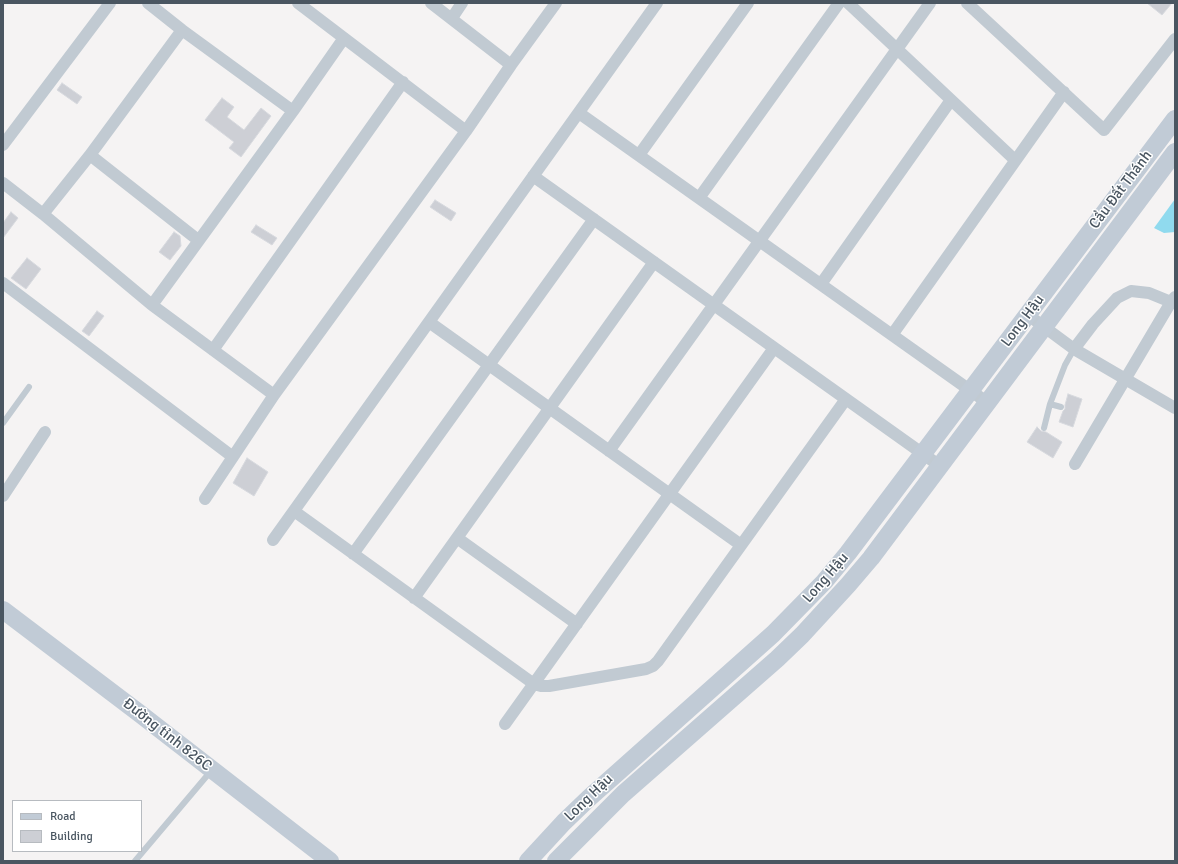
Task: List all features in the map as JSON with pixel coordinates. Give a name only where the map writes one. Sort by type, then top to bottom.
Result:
[{"type":"main road","name":"Cầu Đất Thánh","points":[[1076,251],[1171,124]]},
{"type":"main road","name":"Cầu Đất Thánh","points":[[1093,263],[1175,152]]},
{"type":"main road","name":"Long Hậu","points":[[528,861],[564,822],[589,798],[769,639],[824,582],[848,553],[1076,251]]},
{"type":"main road","name":"Long Hậu","points":[[556,861],[623,794],[777,659],[802,635],[848,585],[871,558],[1093,263]]},
{"type":"main road","name":"Đường tỉnh 826C","points":[[3,610],[330,861]]},
{"type":"street","points":[[3,145],[110,3]]},
{"type":"street","points":[[148,3],[182,30],[293,111]]},
{"type":"street","points":[[298,3],[466,130]]},
{"type":"street","points":[[431,3],[511,65]]},
{"type":"street","points":[[452,18],[462,3]]},
{"type":"street","points":[[205,498],[274,395],[556,3]]},
{"type":"street","points":[[273,540],[657,3]]},
{"type":"street","points":[[639,155],[748,3]]},
{"type":"street","points":[[699,198],[840,3]]},
{"type":"street","points":[[848,3],[1016,160]]},
{"type":"street","points":[[609,451],[930,3]]},
{"type":"street","points":[[967,3],[1104,130],[1175,39]]},
{"type":"street","points":[[43,214],[90,155],[182,30]]},
{"type":"street","points":[[152,305],[293,111],[344,38]]},
{"type":"street","points":[[212,350],[403,82]]},
{"type":"street","points":[[892,335],[1064,92]]},
{"type":"street","points":[[820,284],[951,100]]},
{"type":"street","points":[[579,112],[988,403]]},
{"type":"street","points":[[90,155],[198,240]]},
{"type":"street","points":[[533,176],[940,466]]},
{"type":"street","points":[[3,183],[43,214],[152,305],[274,395]]},
{"type":"street","points":[[353,554],[594,219]]},
{"type":"street","points":[[414,598],[654,262]]},
{"type":"street","points":[[3,283],[233,457]]},
{"type":"street","points":[[1074,349],[1093,324],[1116,298],[1131,291],[1149,293],[1173,299],[1075,464]]},
{"type":"street","points":[[1028,315],[1074,349],[1175,408]]},
{"type":"street","points":[[429,322],[741,545]]},
{"type":"street","points":[[505,724],[774,348]]},
{"type":"street","points":[[294,511],[534,684],[549,686],[646,669],[653,666],[658,661],[846,399]]},
{"type":"street","points":[[3,496],[45,432]]},
{"type":"street","points":[[457,538],[577,624]]},
{"type":"lane","points":[[1044,428],[1050,404],[1065,365],[1074,349]]},
{"type":"lane","points":[[3,423],[29,387]]},
{"type":"lane","points":[[1050,404],[1061,407]]},
{"type":"lane","points":[[135,861],[212,770]]},
{"type":"water","points":[[1175,199],[1175,232],[1164,233],[1154,228]]},
{"type":"building","points":[[1147,3],[1172,3],[1162,15]]},
{"type":"building","points":[[62,83],[82,97],[77,104],[57,90]]},
{"type":"building","points":[[222,98],[234,107],[227,117],[244,130],[261,108],[271,116],[241,157],[229,148],[234,142],[205,120]]},
{"type":"building","points":[[435,200],[456,213],[451,221],[430,207]]},
{"type":"building","points":[[11,212],[18,218],[3,238],[3,223]]},
{"type":"building","points":[[256,225],[277,238],[272,245],[251,232]]},
{"type":"building","points":[[174,232],[180,236],[181,246],[170,260],[159,252]]},
{"type":"building","points":[[27,258],[41,269],[26,289],[11,278]]},
{"type":"building","points":[[97,311],[104,316],[89,336],[82,331]]},
{"type":"building","points":[[1068,394],[1082,399],[1073,427],[1059,422],[1065,409]]},
{"type":"building","points":[[1037,427],[1041,431],[1046,432],[1062,442],[1053,458],[1027,442]]},
{"type":"building","points":[[247,458],[268,472],[254,496],[233,483]]}]
